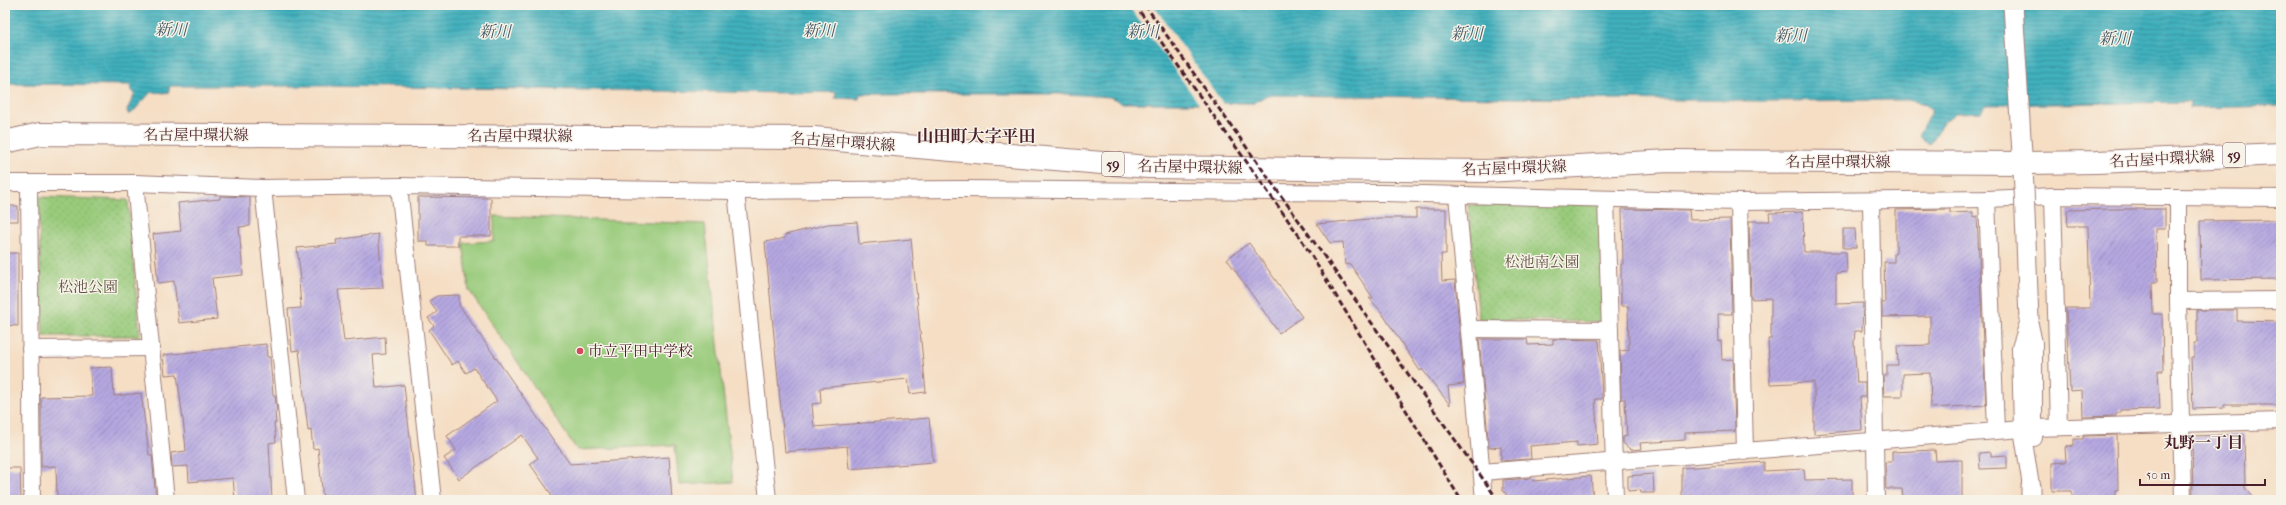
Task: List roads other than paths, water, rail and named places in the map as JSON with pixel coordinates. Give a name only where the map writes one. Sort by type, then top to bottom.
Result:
[{"type":"main road","name":"名古屋中環状線","points":[[5,142],[40,134],[814,138],[1148,167],[1486,171],[1668,161],[2022,156],[2097,162],[2281,154]]},
{"type":"main road","points":[[5,135],[40,134]]},
{"type":"street","points":[[2013,5],[2024,187],[2028,320],[2034,343],[2028,411],[2031,493]]},
{"type":"street","points":[[5,183],[135,183],[263,188],[399,186],[736,191],[959,189],[1457,195],[1739,202],[1988,199],[2053,196],[2281,198]]},
{"type":"street","points":[[29,183],[32,500]]},
{"type":"street","points":[[135,183],[166,500]]},
{"type":"street","points":[[399,186],[433,500]]},
{"type":"street","points":[[263,188],[296,500]]},
{"type":"street","points":[[736,191],[768,500]]},
{"type":"street","points":[[1457,195],[1484,500]]},
{"type":"street","points":[[2053,196],[2059,427]]},
{"type":"street","points":[[2178,197],[2178,301],[2183,500]]},
{"type":"street","points":[[1606,199],[1615,500]]},
{"type":"street","points":[[1988,199],[1996,430]]},
{"type":"street","points":[[1871,201],[1876,500]]},
{"type":"street","points":[[1739,202],[1745,452]]},
{"type":"street","points":[[2178,301],[2281,300]]},
{"type":"street","points":[[1469,329],[1610,330]]},
{"type":"street","points":[[30,349],[152,348]]},
{"type":"street","points":[[1482,472],[1613,460],[1745,452],[1996,430],[2281,421]]},
{"type":"water","name":"新川","points":[[5,5],[2281,5],[2281,106],[2189,108],[2190,102],[1986,105],[1982,112],[1955,113],[1944,122],[1930,144],[1918,136],[1932,110],[1925,104],[1908,100],[1760,101],[1267,95],[1254,103],[1123,103],[1110,97],[1065,94],[860,94],[859,99],[835,98],[836,92],[789,93],[325,86],[170,86],[168,93],[151,92],[131,114],[128,114],[127,110],[135,93],[131,91],[130,85],[5,84]]},
{"type":"railway","points":[[1135,5],[1300,237],[1461,500]]},
{"type":"railway","points":[[1145,5],[1498,500]]},
{"type":"place","name":"市立平田中学校","points":[[580,351]]},
{"type":"district","name":"山田町大字平田","points":[[976,136]]},
{"type":"district","name":"丸野一丁目","points":[[2203,442]]},
{"type":"park label","name":"松池南公園","points":[[1542,262]]},
{"type":"park label","name":"松池公園","points":[[88,287]]}]
